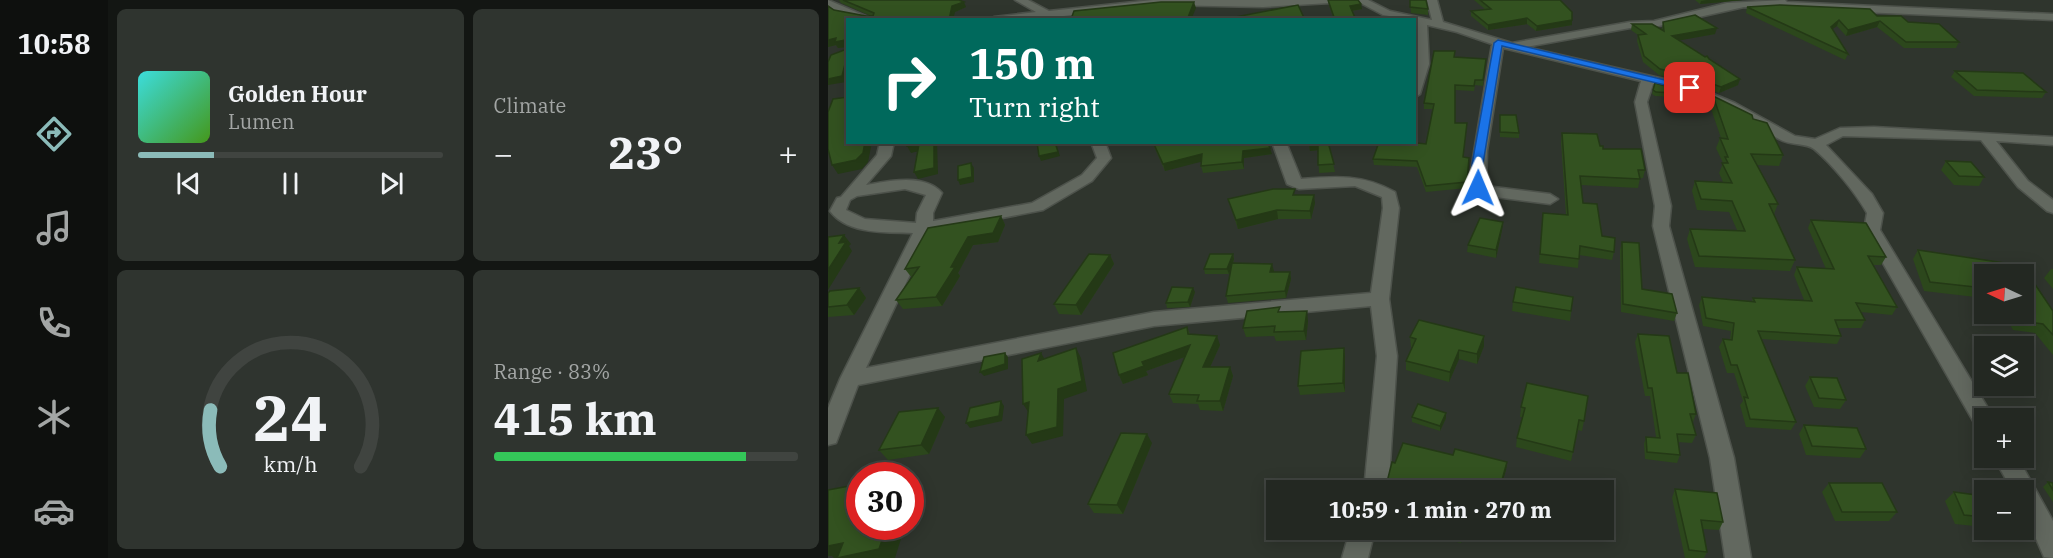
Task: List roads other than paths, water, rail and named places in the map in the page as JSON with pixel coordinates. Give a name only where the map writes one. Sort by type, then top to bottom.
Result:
[{"type":"street","points":[[1020,0],[1045,13]]},
{"type":"street","points":[[1009,18],[1045,13],[1060,15],[1161,1],[1194,8],[1330,0]]},
{"type":"street","points":[[1359,0],[1387,13],[1411,18]]},
{"type":"street","points":[[1432,0],[1438,24]]},
{"type":"street","points":[[828,2],[837,9],[864,18]]},
{"type":"street","points":[[1504,45],[1654,24],[1744,4],[1782,3],[2053,16]]},
{"type":"street","points":[[1416,19],[1504,45],[1690,88],[1730,106],[1791,139],[1817,144],[1864,194],[1875,213],[1872,230],[1977,408]]},
{"type":"street","points":[[1416,87],[1423,64],[1419,51],[1421,20]]},
{"type":"street","points":[[1504,45],[1478,164],[1478,188],[1485,192],[1550,199]]},
{"type":"street","points":[[1648,78],[1641,102],[1663,206],[1661,226],[1722,458],[1738,558]]},
{"type":"street","points":[[1817,144],[1840,132],[1874,131],[2053,141]]},
{"type":"street","points":[[1985,136],[2023,184],[2053,208]]},
{"type":"street","points":[[887,144],[884,156],[841,199],[838,211],[842,216],[856,223],[924,228],[1037,207],[1087,178],[1104,158],[1099,144]]},
{"type":"street","points":[[1279,144],[1292,181],[1299,184],[1348,179],[1376,186],[1389,195],[1391,208],[1380,299],[1387,356],[1377,480]]},
{"type":"street","points":[[828,436],[850,379],[924,228],[925,213],[933,193],[927,188],[906,186],[841,199]]},
{"type":"street","points":[[850,379],[1154,319],[1380,299]]},
{"type":"street","points":[[2012,468],[2031,501],[2053,548]]},
{"type":"street","points":[[1355,558],[1360,540]]}]
